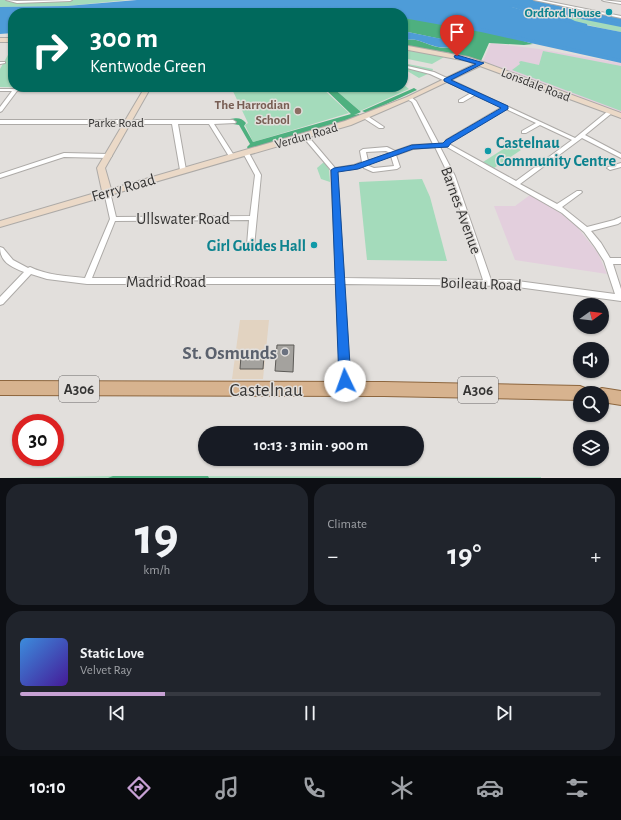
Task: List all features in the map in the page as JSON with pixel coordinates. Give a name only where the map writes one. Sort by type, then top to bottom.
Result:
[{"type":"main road","name":"Castelnau","points":[[0,388],[346,389],[573,392]]},
{"type":"main road","points":[[609,396],[621,398]]},
{"type":"street","points":[[8,0],[17,2],[70,0]]},
{"type":"street","points":[[536,0],[621,17]]},
{"type":"street","points":[[604,0],[621,3]]},
{"type":"street","points":[[598,12],[601,6]]},
{"type":"street","name":"Lonsdale Road","points":[[408,48],[457,56],[481,63],[621,116]]},
{"type":"street","name":"Verdun Road","points":[[246,153],[348,123],[409,98],[481,63]]},
{"type":"street","points":[[408,67],[432,73],[540,123],[621,156]]},
{"type":"street","points":[[0,110],[14,92]]},
{"type":"street","points":[[87,281],[114,219],[101,170],[145,92]]},
{"type":"street","points":[[461,101],[474,93]]},
{"type":"street","name":"Barnes Avenue","points":[[409,98],[414,102],[452,176],[488,282]]},
{"type":"street","points":[[446,145],[448,141],[506,107]]},
{"type":"street","points":[[517,183],[578,138],[610,112]]},
{"type":"street","points":[[364,116],[381,127]]},
{"type":"street","name":"Parke Road","points":[[0,122],[233,122]]},
{"type":"street","points":[[175,122],[183,170]]},
{"type":"street","points":[[211,123],[232,156]]},
{"type":"street","points":[[524,132],[540,123]]},
{"type":"street","points":[[305,136],[334,170],[346,389]]},
{"type":"street","points":[[334,170],[356,167],[416,146],[446,145],[558,207],[586,230],[608,261],[621,298]]},
{"type":"street","points":[[387,149],[393,154],[397,165],[394,168],[369,169],[365,164],[363,151],[387,149]]},
{"type":"street","name":"Ferry Road","points":[[0,224],[246,153]]},
{"type":"street","name":"Ullswater Road","points":[[246,153],[258,175],[251,245]]},
{"type":"street","points":[[0,176],[64,155],[109,156]]},
{"type":"street","points":[[610,168],[621,165]]},
{"type":"street","points":[[558,207],[579,192]]},
{"type":"street","name":"Ullswater Road","points":[[114,219],[253,218]]},
{"type":"street","points":[[586,230],[616,222],[621,219]]},
{"type":"street","name":"Madrid Road","points":[[0,250],[10,261],[30,270],[58,277],[87,281],[340,282]]},
{"type":"street","points":[[608,261],[621,261]]},
{"type":"street","points":[[0,302],[30,270]]},
{"type":"street","name":"Boileau Road","points":[[340,282],[400,281],[516,283],[621,298]]},
{"type":"shaded area","points":[[491,43],[539,49],[621,63],[621,113],[483,61]]},
{"type":"shaded area","points":[[530,195],[562,214],[578,228],[598,253],[607,274],[515,260],[494,206],[515,206]]},
{"type":"shaded area","points":[[240,320],[269,320],[263,379],[232,379]]},
{"type":"green space","points":[[0,0],[128,0],[67,6],[0,7]]},
{"type":"green space","points":[[512,6],[584,17],[621,25],[621,32],[534,14]]},
{"type":"green space","points":[[408,17],[511,37],[533,44],[524,45],[489,43],[481,61],[450,53],[408,46],[408,40],[416,40],[441,48],[450,47],[452,44],[441,39],[408,32]]},
{"type":"green space","points":[[408,50],[446,56],[432,64],[408,59]]},
{"type":"green space","points":[[543,51],[621,66],[621,111],[512,70],[520,64],[519,62],[521,61],[539,65]]},
{"type":"green space","points":[[8,55],[8,87],[0,87],[0,69]]},
{"type":"green space","points":[[408,64],[433,69],[432,72],[419,78],[408,71]]},
{"type":"green space","points":[[414,88],[417,90],[367,113],[362,111],[408,92]]},
{"type":"green space","points":[[233,92],[326,92],[349,113],[253,142],[245,125],[248,123]]},
{"type":"green space","points":[[328,92],[338,92],[361,112],[354,115],[359,114],[360,116],[353,120],[248,149],[247,147],[250,144],[239,125],[233,124],[230,119],[239,118],[246,123],[244,126],[253,142],[351,114]]},
{"type":"green space","points":[[338,92],[402,92],[360,111]]},
{"type":"green space","points":[[511,144],[521,150],[494,168],[483,162]]},
{"type":"green space","points":[[324,162],[329,169],[330,182],[321,179],[317,168]]},
{"type":"green space","points":[[422,179],[430,197],[447,261],[367,260],[359,182]]},
{"type":"green space","points":[[113,476],[541,477],[541,478],[0,478]]},
{"type":"green space","points":[[113,476],[208,476],[209,478],[108,478]]},
{"type":"water","points":[[137,0],[532,0],[547,3],[548,5],[621,19],[621,25],[574,15],[512,7],[543,16],[556,18],[559,16],[559,19],[621,32],[621,61],[481,30],[408,17],[408,8],[8,8],[8,33],[0,34],[0,7],[67,6]]},
{"type":"water","points":[[408,32],[442,39],[453,46],[443,48],[416,40],[408,40]]},
{"type":"building","name":"St. Osmunds","points":[[277,345],[294,345],[293,372],[275,371]]},
{"type":"building","points":[[241,356],[264,356],[263,369],[240,369]]},
{"type":"waterway","points":[[532,0],[547,3],[548,5],[577,10]]},
{"type":"waterway","points":[[579,29],[585,31],[585,25],[573,23],[569,20],[559,19],[559,16],[556,18],[543,16],[512,6],[584,17]]},
{"type":"waterway","points":[[297,8],[333,8]]},
{"type":"waterway","points":[[577,10],[621,19]]},
{"type":"waterway","points":[[577,10],[584,17]]},
{"type":"waterway","points":[[408,17],[481,30],[621,61]]},
{"type":"waterway","points":[[584,17],[621,25]]},
{"type":"place","name":"Ordford House","points":[[609,12]]},
{"type":"place","name":"The Harrodian School","points":[[298,111]]},
{"type":"place","name":"Castelnau Community Centre","points":[[488,151]]},
{"type":"place","name":"Girl Guides Hall","points":[[314,245]]},
{"type":"place","name":"St. Osmunds","points":[[285,352]]},
{"type":"route","points":[[345,381],[334,170],[356,167],[412,147],[446,145],[448,141],[506,107],[446,80],[481,63],[457,56]]}]
